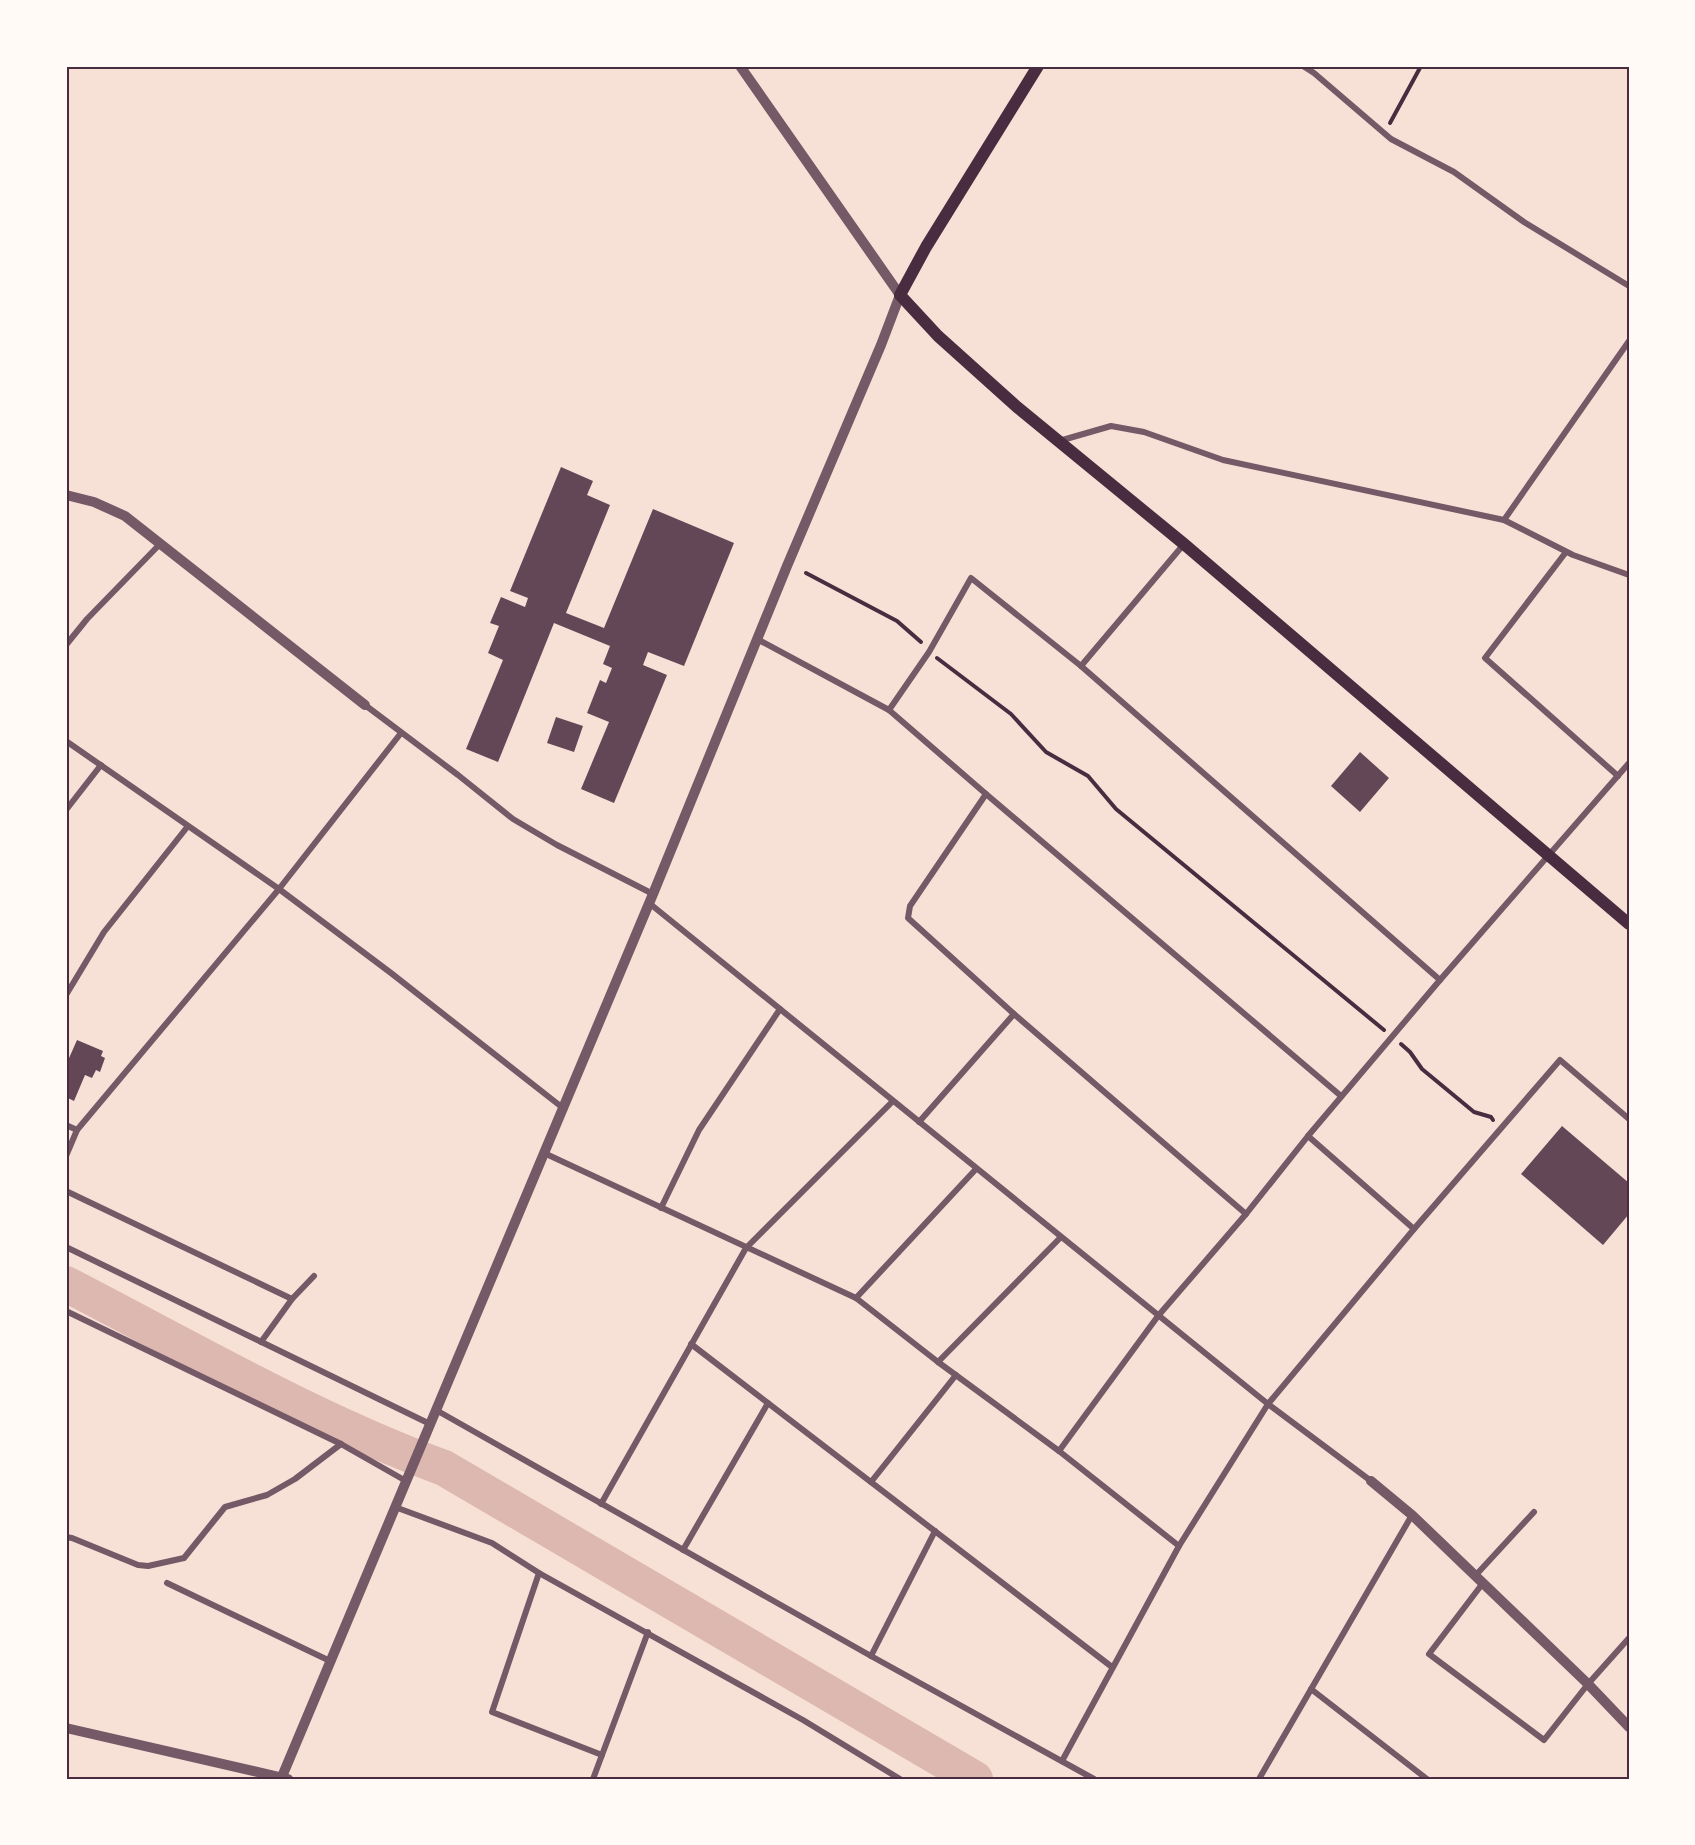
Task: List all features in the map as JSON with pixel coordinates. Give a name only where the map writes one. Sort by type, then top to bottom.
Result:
[{"type":"main road","points":[[1038,66],[926,247],[900,295],[938,336],[1017,407],[1184,544],[1629,924]]},
{"type":"street","points":[[66,1728],[284,1778],[330,1661],[882,345],[900,295],[740,66]]},
{"type":"street","points":[[1302,66],[1314,73],[1383,133],[1454,172],[1524,222],[1629,286]]},
{"type":"street","points":[[1504,520],[1629,341]]},
{"type":"street","points":[[1059,441],[1111,426],[1144,432],[1223,460],[1504,520],[1566,552],[1629,575]]},
{"type":"street","points":[[66,495],[94,502],[125,516],[400,734],[458,775],[513,819],[651,899],[780,1009],[976,1169],[1268,1404],[1371,1481],[1412,1515],[1588,1684],[1629,1727]]},
{"type":"street","points":[[66,645],[87,619],[160,544]]},
{"type":"street","points":[[1081,666],[1184,544]]},
{"type":"street","points":[[1566,552],[1485,658],[1618,776]]},
{"type":"street","points":[[889,710],[929,652],[971,578],[1081,666],[1440,980]]},
{"type":"street","points":[[757,639],[889,710],[1341,1096]]},
{"type":"street","points":[[66,1156],[77,1130],[279,889],[400,734]]},
{"type":"street","points":[[66,741],[279,889],[392,973],[563,1108]]},
{"type":"street","points":[[1059,1451],[1158,1316],[1246,1214],[1341,1096],[1629,763]]},
{"type":"street","points":[[66,810],[100,765]]},
{"type":"street","points":[[986,794],[910,906],[908,918],[1014,1014],[1246,1214]]},
{"type":"street","points":[[66,995],[105,932],[188,826]]},
{"type":"street","points":[[661,1208],[699,1130],[780,1009]]},
{"type":"street","points":[[919,1122],[1014,1014]]},
{"type":"street","points":[[1062,1761],[1179,1546],[1268,1404],[1414,1229],[1560,1060],[1629,1119]]},
{"type":"street","points":[[601,1504],[746,1248],[893,1101]]},
{"type":"street","points":[[66,1125],[77,1130]]},
{"type":"street","points":[[1308,1136],[1414,1229]]},
{"type":"street","points":[[544,1153],[856,1298],[1059,1451],[1179,1546]]},
{"type":"street","points":[[856,1298],[976,1169]]},
{"type":"street","points":[[66,1191],[292,1299]]},
{"type":"street","points":[[938,1362],[1061,1237]]},
{"type":"street","points":[[66,1247],[261,1341],[428,1427]]},
{"type":"street","points":[[261,1341],[292,1299],[314,1276]]},
{"type":"street","points":[[66,1311],[408,1478]]},
{"type":"street","points":[[691,1344],[1112,1667]]},
{"type":"street","points":[[871,1482],[956,1375]]},
{"type":"street","points":[[683,1550],[768,1403]]},
{"type":"street","points":[[436,1410],[1094,1779]]},
{"type":"street","points":[[66,1537],[138,1565],[148,1566],[184,1558],[225,1507],[267,1495],[295,1479],[340,1444]]},
{"type":"street","points":[[395,1507],[492,1543],[539,1573],[803,1720],[900,1779]]},
{"type":"street","points":[[1534,1512],[1479,1579],[1429,1654],[1544,1740],[1588,1684],[1629,1638]]},
{"type":"street","points":[[1259,1779],[1412,1515]]},
{"type":"street","points":[[871,1656],[935,1531]]},
{"type":"street","points":[[539,1573],[492,1712],[602,1755]]},
{"type":"street","points":[[167,1583],[330,1661]]},
{"type":"street","points":[[593,1779],[648,1632]]},
{"type":"street","points":[[1311,1689],[1427,1779]]},
{"type":"path","points":[[1383,133],[1421,66]]},
{"type":"path","points":[[806,573],[897,621],[929,652],[1011,714],[1046,752],[1088,776],[1116,808],[1410,1052],[1422,1069],[1474,1112],[1491,1117],[1497,1132]]},
{"type":"building","points":[[561,467],[593,481],[587,495],[610,505],[566,613],[604,628],[653,509],[734,543],[684,666],[648,652],[643,665],[667,675],[614,803],[581,789],[609,722],[587,713],[600,680],[606,683],[612,668],[603,664],[610,646],[554,623],[498,762],[466,749],[503,660],[488,653],[499,626],[490,623],[501,597],[525,607],[528,598],[510,591]]},
{"type":"building","points":[[556,717],[583,726],[574,752],[547,743]]},
{"type":"building","points":[[1360,752],[1389,778],[1360,812],[1331,786]]},
{"type":"building","points":[[77,1040],[103,1051],[101,1056],[105,1058],[100,1072],[96,1070],[92,1078],[85,1075],[74,1101],[66,1097],[66,1065]]},
{"type":"building","points":[[1562,1126],[1629,1183],[1629,1214],[1603,1245],[1521,1174]]},
{"type":"waterway","points":[[66,1284],[300,1406],[395,1449],[444,1468],[975,1779]]}]
